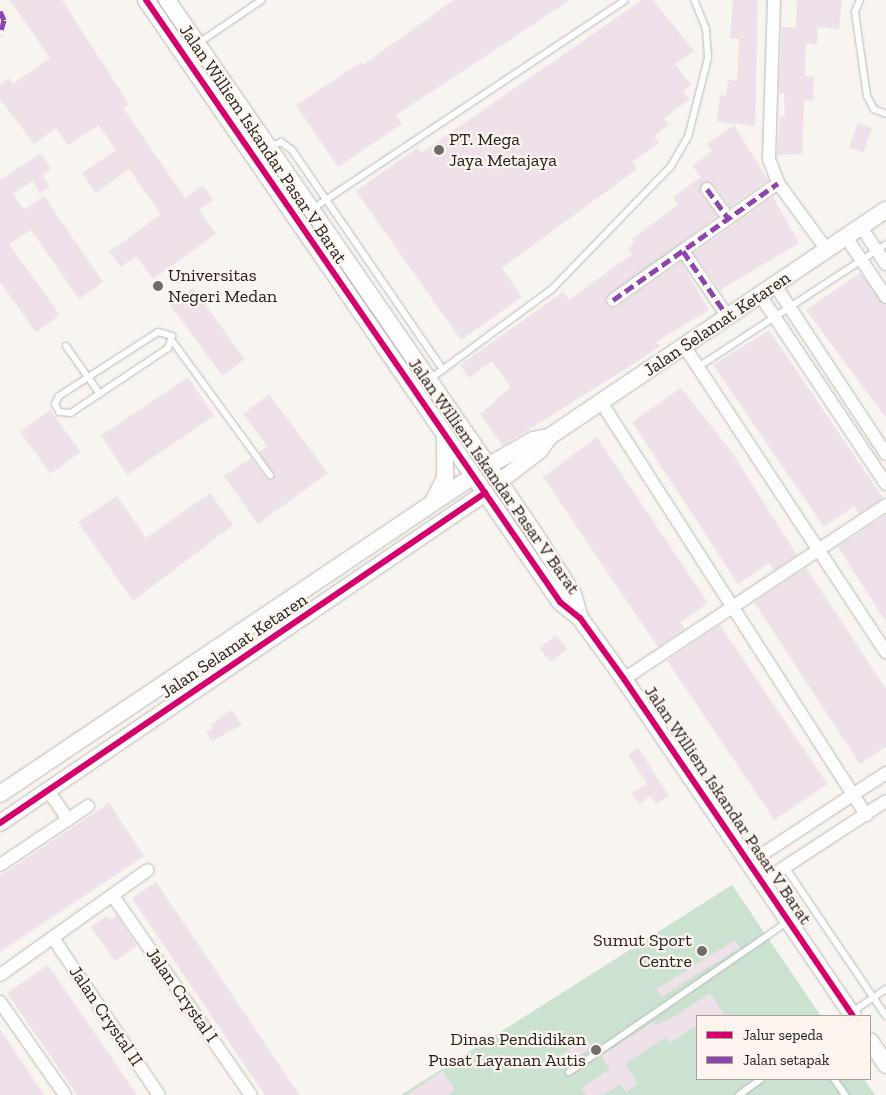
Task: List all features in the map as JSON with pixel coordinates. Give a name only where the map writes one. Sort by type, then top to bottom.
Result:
[{"type":"street","name":"Jalan Williem Iskandar Pasar V Barat","points":[[146,0],[560,602],[580,618],[624,679],[850,1015]]},
{"type":"street","name":"Jalan Williem Iskandar Pasar V Barat","points":[[167,0],[499,482],[573,594],[580,618]]},
{"type":"street","points":[[774,0],[768,149],[778,183],[827,250]]},
{"type":"street","points":[[613,300],[778,183]]},
{"type":"street","points":[[707,190],[728,218]]},
{"type":"street","points":[[297,220],[311,210]]},
{"type":"street","name":"Jalan Selamat Ketaren","points":[[499,482],[540,450],[549,437],[886,210]]},
{"type":"street","points":[[861,226],[881,247],[886,264]]},
{"type":"street","points":[[846,237],[886,297]]},
{"type":"street","points":[[684,250],[728,316]]},
{"type":"street","points":[[775,285],[886,454]]},
{"type":"street","points":[[760,295],[886,484]]},
{"type":"street","points":[[684,346],[886,652]]},
{"type":"street","points":[[601,402],[866,815]]},
{"type":"street","points":[[431,504],[446,471],[444,434]]},
{"type":"street","name":"Jalan Selamat Ketaren","points":[[488,466],[533,440],[549,437]]},
{"type":"street","name":"Jalan Selamat Ketaren","points":[[0,794],[473,476]]},
{"type":"street","name":"Jalan Selamat Ketaren","points":[[0,823],[485,493]]},
{"type":"street","points":[[624,679],[886,505]]},
{"type":"street","points":[[289,600],[302,617]]},
{"type":"street","points":[[749,863],[886,773]]},
{"type":"street","points":[[48,790],[68,820]]},
{"type":"street","points":[[762,882],[886,802]]},
{"type":"street","points":[[0,865],[88,806]]},
{"type":"street","points":[[0,975],[148,870]]},
{"type":"street","name":"Jalan Crystal I","points":[[112,896],[251,1095]]},
{"type":"street","name":"Jalan Crystal II","points":[[53,938],[159,1095]]},
{"type":"street","points":[[0,1002],[65,1095]]},
{"type":"street","points":[[871,1042],[886,1065]]},
{"type":"lane","points":[[197,44],[262,0]]},
{"type":"lane","points":[[311,210],[625,0]]},
{"type":"lane","points":[[429,380],[552,289],[680,153],[688,137],[708,58],[706,29],[694,0]]},
{"type":"lane","points":[[860,0],[855,12],[867,96],[874,109],[886,114]]},
{"type":"lane","points":[[269,148],[278,142],[286,144],[327,200],[443,370]]},
{"type":"lane","points":[[698,367],[881,247]]},
{"type":"lane","points":[[174,342],[71,413],[57,409],[57,398],[88,376],[158,332],[170,334],[270,475]]},
{"type":"lane","points":[[66,346],[100,394]]},
{"type":"lane","points":[[785,868],[886,1016]]},
{"type":"lane","points":[[569,1072],[788,921]]},
{"type":"lane","points":[[850,1015],[886,989]]},
{"type":"lane","points":[[739,1095],[760,1080]]},
{"type":"lane","points":[[835,1080],[845,1095]]},
{"type":"green space","name":"Sumut Sport Centre","points":[[732,885],[820,1015],[696,1015],[696,1080],[865,1080],[875,1095],[401,1095]]},
{"type":"building","points":[[10,0],[62,0],[129,104],[123,108],[185,198],[203,185],[213,200],[199,210],[216,234],[153,279],[136,256],[121,267],[109,252],[161,214],[129,169],[96,193],[82,173],[116,150],[99,125],[68,145],[56,128],[34,144],[0,99],[0,85],[9,78],[13,84],[50,58]]},
{"type":"building","points":[[454,0],[570,0],[396,115],[402,124],[338,167],[296,105],[361,62],[363,65]]},
{"type":"building","points":[[642,0],[653,0],[694,51],[675,64],[691,85],[683,91],[690,99],[664,118],[669,124],[654,136],[659,143],[632,162],[637,169],[502,268],[522,297],[461,340],[356,191],[417,148],[421,153]]},
{"type":"building","points":[[733,0],[758,0],[755,126],[717,122],[720,95],[726,96],[728,80],[737,81],[739,39],[730,38]]},
{"type":"building","points":[[797,0],[842,0],[839,29],[818,27],[817,44],[806,43],[805,76],[814,77],[813,101],[804,100],[802,154],[777,155],[780,117],[785,117],[784,93],[779,93],[782,27],[796,28]]},
{"type":"building","points":[[858,123],[872,128],[863,153],[849,147]]},
{"type":"building","points":[[734,125],[768,180],[730,207],[713,184],[702,183],[700,193],[717,216],[605,300],[609,307],[617,307],[681,262],[709,310],[656,342],[660,346],[638,361],[503,446],[480,414],[511,387],[492,361],[469,378],[460,365],[563,292],[569,300],[632,254],[628,248],[635,243],[632,239],[678,205],[673,197],[701,177],[692,166],[712,151],[707,144]]},
{"type":"building","points":[[41,153],[51,169],[42,175],[50,187],[40,193],[33,181],[13,194],[24,210],[44,196],[103,282],[79,299],[31,230],[9,244],[60,315],[36,332],[0,282],[0,180]]},
{"type":"building","points":[[773,197],[799,243],[720,290],[694,253]]},
{"type":"building","points":[[860,273],[886,305],[886,418],[806,310]]},
{"type":"building","points":[[193,288],[245,359],[222,376],[170,304]]},
{"type":"building","points":[[769,330],[883,498],[859,513],[854,506],[824,527],[713,365]]},
{"type":"building","points":[[188,377],[214,416],[127,475],[101,436]]},
{"type":"building","points":[[681,388],[731,451],[797,555],[774,570],[769,563],[738,584],[632,422]]},
{"type":"building","points":[[269,394],[328,473],[258,524],[224,476],[251,458],[266,478],[274,477],[259,452],[267,446],[243,414]]},
{"type":"building","points":[[50,410],[81,452],[51,474],[20,432]]},
{"type":"building","points":[[597,437],[708,603],[681,622],[685,629],[658,647],[543,477]]},
{"type":"building","points":[[210,493],[233,525],[133,601],[78,522],[117,496],[146,538]]},
{"type":"building","points":[[886,515],[886,622],[838,547]]},
{"type":"building","points":[[806,568],[886,689],[886,746],[860,764],[754,602]]},
{"type":"building","points":[[720,625],[827,784],[774,820],[667,661]]},
{"type":"building","points":[[556,635],[567,649],[551,662],[539,648]]},
{"type":"building","points":[[231,710],[242,725],[212,741],[206,733],[213,728],[211,725]]},
{"type":"building","points":[[638,748],[669,796],[656,804],[650,796],[639,804],[632,794],[647,783],[628,755]]},
{"type":"building","points":[[109,803],[144,856],[0,952],[0,876]]},
{"type":"building","points":[[156,882],[299,1094],[265,1095],[132,898]]},
{"type":"building","points":[[117,915],[137,946],[115,961],[91,927],[107,916],[110,920]]},
{"type":"building","points":[[735,940],[740,948],[662,996],[657,989]]},
{"type":"building","points":[[48,965],[137,1095],[77,1095],[7,993]]},
{"type":"building","points":[[710,993],[724,1015],[696,1015],[696,1026],[670,1043],[666,1037],[625,1064],[638,1084],[626,1092],[620,1084],[603,1095],[586,1095],[581,1088],[610,1069],[601,1056],[653,1022],[655,1025],[677,1015]]},
{"type":"building","points":[[0,1029],[44,1095],[0,1095]]},
{"type":"building","points":[[586,1038],[592,1047],[563,1067],[557,1058]]},
{"type":"building","points":[[442,1071],[455,1090],[448,1095],[407,1095]]},
{"type":"marked path","points":[[0,11],[4,20],[0,34]]},
{"type":"marked path","points":[[613,300],[778,183]]},
{"type":"marked path","points":[[707,189],[728,218]]},
{"type":"marked path","points":[[683,251],[728,317]]},
{"type":"cycle path","points":[[146,0],[560,602],[580,618],[624,679],[852,1015]]},
{"type":"cycle path","points":[[0,823],[485,493]]},
{"type":"place","name":"PT. Mega Jaya Metajaya","points":[[439,150]]},
{"type":"place","name":"Universitas Negeri Medan","points":[[158,286]]},
{"type":"place","name":"Sumut Sport Centre","points":[[702,951]]},
{"type":"place","name":"Dinas Pendidikan Pusat Layanan Autis","points":[[596,1050]]}]
